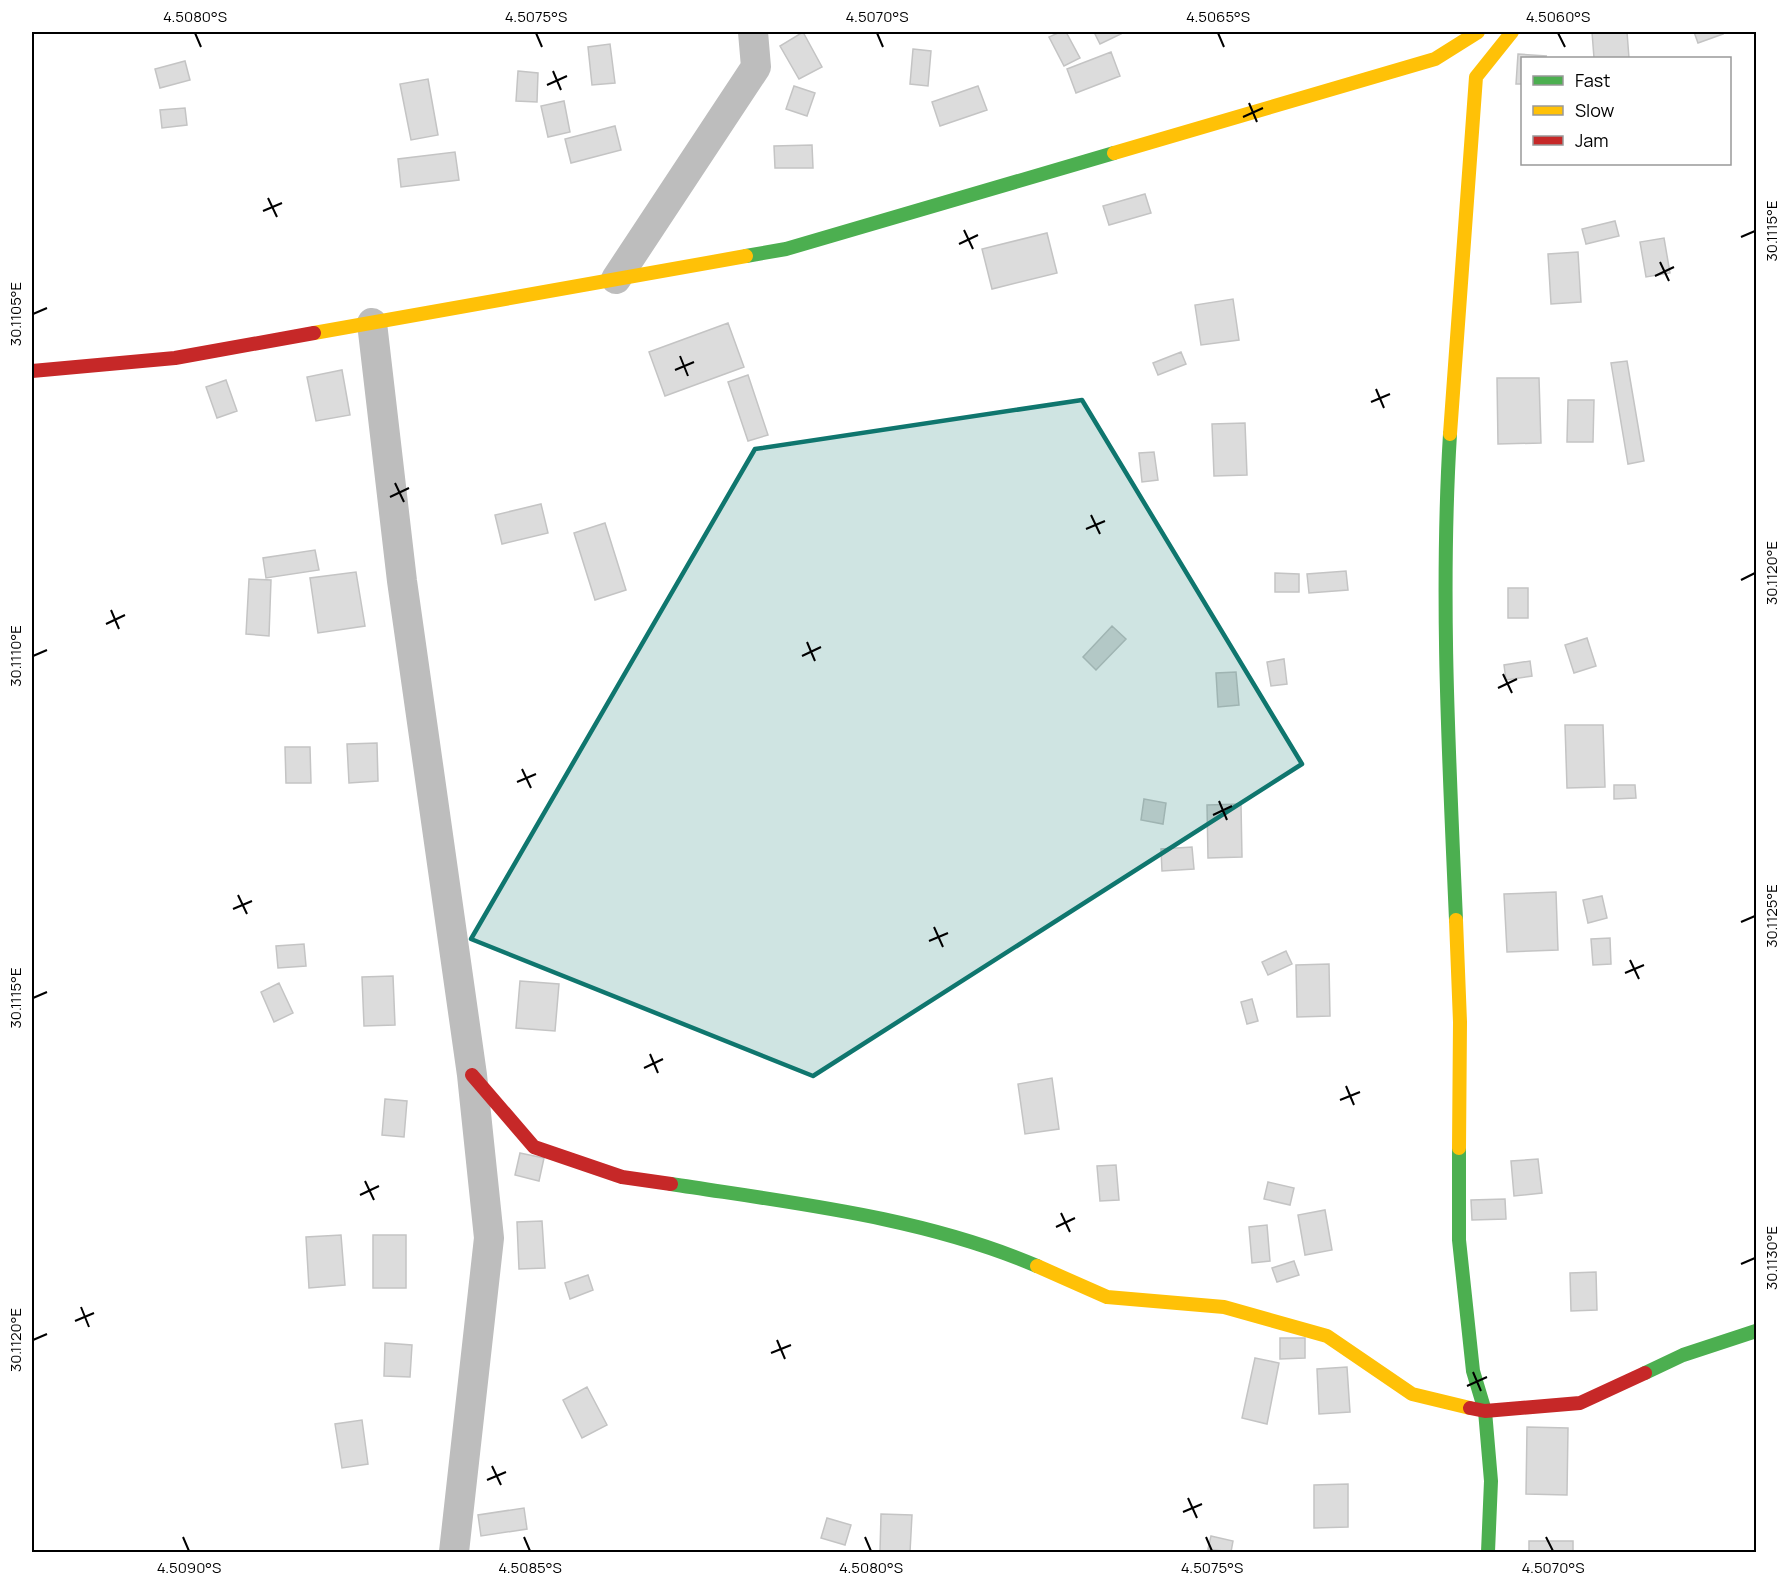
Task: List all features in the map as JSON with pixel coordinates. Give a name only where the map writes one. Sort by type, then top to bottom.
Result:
[{"type":"street","points":[[616,279],[756,67],[753,32]]},
{"type":"street","points":[[32,371],[174,358],[786,249],[1435,59],[1478,32]]},
{"type":"street","points":[[1488,1552],[1491,1481],[1485,1411],[1473,1371],[1459,1240],[1460,1022],[1448,742],[1444,531],[1458,304],[1476,77],[1512,32]]},
{"type":"street","points":[[372,323],[402,581],[472,1075],[489,1238],[454,1552]]},
{"type":"street","points":[[472,1075],[534,1147],[622,1177],[788,1202],[909,1226],[1004,1252],[1107,1297],[1224,1307],[1327,1336],[1412,1394],[1485,1411],[1580,1403],[1683,1354],[1756,1331]]},
{"type":"highlighted area","points":[[1082,400],[1302,764],[813,1076],[471,939],[755,449]]},
{"type":"building","points":[[803,32],[822,67],[799,79],[780,46]]},
{"type":"building","points":[[1066,32],[1080,58],[1064,66],[1049,37]]},
{"type":"building","points":[[1094,32],[1120,32],[1121,34],[1100,44]]},
{"type":"building","points":[[1592,32],[1627,32],[1629,57],[1594,57]]},
{"type":"building","points":[[1694,32],[1722,32],[1723,34],[1698,43]]},
{"type":"building","points":[[610,44],[615,83],[592,85],[588,47]]},
{"type":"building","points":[[913,49],[931,51],[928,86],[910,84]]},
{"type":"building","points":[[1111,52],[1120,76],[1076,93],[1067,69]]},
{"type":"building","points":[[1518,54],[1547,56],[1521,57],[1521,84],[1516,84]]},
{"type":"building","points":[[185,61],[190,80],[160,88],[155,69]]},
{"type":"building","points":[[518,71],[538,73],[537,102],[516,101]]},
{"type":"building","points":[[428,79],[438,135],[411,140],[400,84]]},
{"type":"building","points":[[794,86],[815,93],[807,116],[786,109]]},
{"type":"building","points":[[978,86],[987,110],[940,126],[932,102]]},
{"type":"building","points":[[564,101],[570,132],[548,137],[541,106]]},
{"type":"building","points":[[185,108],[187,125],[162,128],[160,110]]},
{"type":"building","points":[[615,126],[621,150],[571,163],[565,139]]},
{"type":"building","points":[[812,145],[813,168],[775,168],[774,146]]},
{"type":"building","points":[[455,152],[459,180],[401,187],[398,159]]},
{"type":"building","points":[[1145,194],[1151,213],[1109,225],[1103,206]]},
{"type":"building","points":[[1615,221],[1619,236],[1586,244],[1582,229]]},
{"type":"building","points":[[1047,233],[1057,273],[992,289],[982,249]]},
{"type":"building","points":[[1664,238],[1670,273],[1646,277],[1640,242]]},
{"type":"building","points":[[1578,252],[1581,302],[1551,304],[1548,254]]},
{"type":"building","points":[[1233,299],[1239,340],[1201,345],[1195,305]]},
{"type":"building","points":[[728,323],[744,367],[665,396],[649,352]]},
{"type":"building","points":[[1181,352],[1186,364],[1158,375],[1153,363]]},
{"type":"building","points":[[1627,361],[1644,461],[1628,464],[1611,363]]},
{"type":"building","points":[[342,370],[350,415],[316,421],[307,377]]},
{"type":"building","points":[[748,375],[768,435],[748,441],[728,382]]},
{"type":"building","points":[[1497,378],[1539,378],[1541,443],[1498,444]]},
{"type":"building","points":[[226,380],[237,411],[217,418],[206,387]]},
{"type":"building","points":[[1568,400],[1594,400],[1593,442],[1567,442]]},
{"type":"building","points":[[1245,423],[1247,475],[1214,476],[1212,424]]},
{"type":"building","points":[[1154,452],[1158,480],[1142,482],[1139,453]]},
{"type":"building","points":[[541,504],[548,533],[502,544],[495,515]]},
{"type":"building","points":[[605,523],[626,590],[595,600],[574,533]]},
{"type":"building","points":[[315,550],[319,570],[266,578],[263,558]]},
{"type":"building","points":[[1346,571],[1348,590],[1309,593],[1307,574]]},
{"type":"building","points":[[356,572],[365,626],[318,633],[310,578]]},
{"type":"building","points":[[1275,573],[1299,574],[1299,592],[1275,592]]},
{"type":"building","points":[[249,579],[271,580],[269,636],[246,634]]},
{"type":"building","points":[[1508,588],[1528,588],[1528,618],[1508,618]]},
{"type":"building","points":[[1112,626],[1126,639],[1096,670],[1083,657]]},
{"type":"building","points":[[1587,638],[1596,666],[1574,673],[1565,645]]},
{"type":"building","points":[[1284,659],[1287,684],[1271,686],[1267,662]]},
{"type":"building","points":[[1530,661],[1532,676],[1506,680],[1504,665]]},
{"type":"building","points":[[1236,672],[1239,705],[1218,707],[1216,673]]},
{"type":"building","points":[[1565,725],[1603,725],[1605,787],[1567,788]]},
{"type":"building","points":[[377,743],[378,781],[349,783],[347,744]]},
{"type":"building","points":[[285,747],[310,747],[311,783],[286,783]]},
{"type":"building","points":[[1614,785],[1635,785],[1636,798],[1614,799]]},
{"type":"building","points":[[1144,799],[1166,803],[1163,824],[1141,820]]},
{"type":"building","points":[[1241,804],[1242,857],[1208,858],[1207,805]]},
{"type":"building","points":[[1192,847],[1194,869],[1162,871],[1161,849]]},
{"type":"building","points":[[1556,892],[1558,950],[1507,952],[1504,894]]},
{"type":"building","points":[[1602,896],[1607,918],[1588,923],[1583,900]]},
{"type":"building","points":[[1610,938],[1611,964],[1593,965],[1591,939]]},
{"type":"building","points":[[304,944],[306,966],[278,968],[276,946]]},
{"type":"building","points":[[1286,951],[1292,964],[1268,975],[1262,962]]},
{"type":"building","points":[[1329,964],[1330,1016],[1297,1017],[1296,965]]},
{"type":"building","points":[[393,976],[395,1025],[364,1026],[362,977]]},
{"type":"building","points":[[520,981],[559,984],[555,1031],[516,1028]]},
{"type":"building","points":[[279,983],[293,1013],[274,1022],[261,992]]},
{"type":"building","points":[[1252,999],[1258,1021],[1247,1024],[1241,1002]]},
{"type":"building","points":[[1052,1078],[1059,1129],[1025,1134],[1018,1084]]},
{"type":"building","points":[[385,1099],[407,1101],[404,1137],[382,1135]]},
{"type":"building","points":[[520,1153],[544,1158],[539,1181],[515,1175]]},
{"type":"building","points":[[1538,1159],[1542,1193],[1514,1196],[1511,1161]]},
{"type":"building","points":[[1116,1165],[1119,1200],[1100,1201],[1097,1166]]},
{"type":"building","points":[[1268,1182],[1294,1188],[1290,1205],[1264,1199]]},
{"type":"building","points":[[1505,1199],[1506,1219],[1472,1220],[1471,1200]]},
{"type":"building","points":[[1325,1210],[1332,1250],[1305,1255],[1298,1215]]},
{"type":"building","points":[[542,1221],[545,1268],[519,1269],[517,1222]]},
{"type":"building","points":[[1267,1225],[1270,1261],[1252,1263],[1249,1227]]},
{"type":"building","points":[[341,1235],[345,1285],[309,1288],[306,1237]]},
{"type":"building","points":[[373,1235],[406,1235],[406,1288],[373,1288]]},
{"type":"building","points":[[1294,1261],[1299,1275],[1277,1282],[1272,1268]]},
{"type":"building","points":[[1596,1272],[1597,1310],[1571,1311],[1570,1273]]},
{"type":"building","points":[[588,1275],[593,1290],[570,1299],[565,1283]]},
{"type":"building","points":[[1280,1338],[1305,1338],[1305,1358],[1280,1359]]},
{"type":"building","points":[[385,1343],[412,1345],[410,1377],[384,1376]]},
{"type":"building","points":[[1255,1358],[1279,1363],[1267,1424],[1242,1418]]},
{"type":"building","points":[[1347,1367],[1350,1412],[1319,1414],[1317,1369]]},
{"type":"building","points":[[587,1387],[607,1425],[582,1438],[563,1400]]},
{"type":"building","points":[[362,1420],[368,1464],[342,1468],[335,1424]]},
{"type":"building","points":[[1527,1427],[1568,1428],[1567,1495],[1526,1494]]},
{"type":"building","points":[[1348,1484],[1348,1527],[1314,1528],[1314,1485]]},
{"type":"building","points":[[524,1508],[527,1529],[481,1536],[478,1515]]},
{"type":"building","points":[[881,1514],[912,1515],[910,1552],[880,1552]]},
{"type":"building","points":[[827,1518],[851,1525],[845,1545],[821,1538]]},
{"type":"building","points":[[1211,1536],[1233,1541],[1231,1552],[1208,1549]]},
{"type":"building","points":[[1529,1541],[1573,1541],[1573,1552],[1529,1552]]},
{"type":"traffic: fast","points":[[746,256],[786,249],[1114,153]]},
{"type":"traffic: fast","points":[[1450,434],[1446,616],[1448,738],[1456,920]]},
{"type":"traffic: fast","points":[[1459,1148],[1459,1240],[1473,1371],[1485,1411],[1491,1481],[1488,1552]]},
{"type":"traffic: fast","points":[[671,1184],[810,1205],[903,1224],[994,1249],[1037,1266]]},
{"type":"traffic: fast","points":[[1645,1373],[1683,1355],[1756,1331]]},
{"type":"traffic: slow","points":[[1114,153],[1435,59],[1478,32]]},
{"type":"traffic: slow","points":[[1450,434],[1476,77],[1512,32]]},
{"type":"traffic: slow","points":[[314,333],[746,256]]},
{"type":"traffic: slow","points":[[1456,920],[1460,1022],[1459,1148]]},
{"type":"traffic: slow","points":[[1037,1266],[1107,1297],[1224,1307],[1327,1336],[1412,1394],[1470,1408]]},
{"type":"traffic: jam","points":[[32,371],[175,358],[314,333]]},
{"type":"traffic: jam","points":[[472,1075],[534,1147],[622,1177],[671,1184]]},
{"type":"traffic: jam","points":[[1470,1408],[1485,1411],[1580,1403],[1645,1373]]}]
